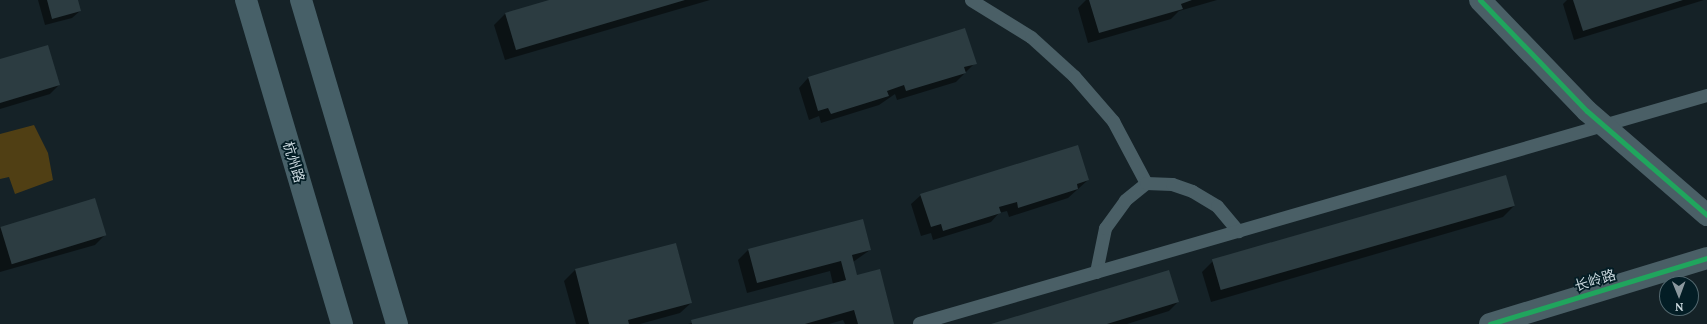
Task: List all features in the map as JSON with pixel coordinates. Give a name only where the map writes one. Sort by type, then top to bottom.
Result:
[{"type":"main road","name":"杭州路","points":[[246,0],[342,324]]},
{"type":"main road","points":[[301,0],[397,324]]},
{"type":"street","points":[[1480,0],[1604,125],[1707,215]]},
{"type":"street","name":"长岭路","points":[[1490,324],[1707,258]]},
{"type":"lane","points":[[971,0],[1031,37],[1074,76],[1113,121],[1146,183]]},
{"type":"lane","points":[[919,322],[1707,95]]},
{"type":"lane","points":[[1096,272],[1105,228],[1125,200],[1146,183],[1172,184],[1192,191],[1217,206],[1238,231]]},
{"type":"shaded area","points":[[34,125],[48,153],[53,180],[15,194],[9,177],[0,179],[0,134]]},
{"type":"building","points":[[47,0],[78,0],[81,11],[52,19]]},
{"type":"building","points":[[549,0],[685,0],[516,50],[505,13]]},
{"type":"building","points":[[1089,0],[1192,0],[1181,4],[1183,9],[1099,33]]},
{"type":"building","points":[[1573,0],[1683,0],[1583,31]]},
{"type":"building","points":[[965,28],[977,64],[964,67],[966,73],[906,91],[904,85],[887,91],[889,96],[831,114],[828,108],[818,111],[808,77]]},
{"type":"building","points":[[48,45],[60,85],[0,103],[0,59]]},
{"type":"building","points":[[1078,145],[1089,180],[1077,184],[1078,189],[1018,208],[1017,202],[999,207],[1001,213],[943,231],[941,224],[931,227],[920,194]]},
{"type":"building","points":[[1506,175],[1515,206],[1221,290],[1212,259]]},
{"type":"building","points":[[95,198],[106,235],[12,264],[0,227]]},
{"type":"building","points":[[863,219],[871,250],[852,255],[857,275],[880,269],[894,324],[858,324],[854,310],[805,324],[692,324],[691,320],[846,280],[841,261],[757,283],[748,249]]},
{"type":"building","points":[[676,243],[692,303],[628,320],[629,324],[589,324],[575,269]]},
{"type":"building","points":[[1169,270],[1179,302],[1107,324],[991,324]]},
{"type":"cycle path","points":[[1480,0],[1587,111],[1707,215]]},
{"type":"cycle path","points":[[1490,324],[1707,258]]}]
